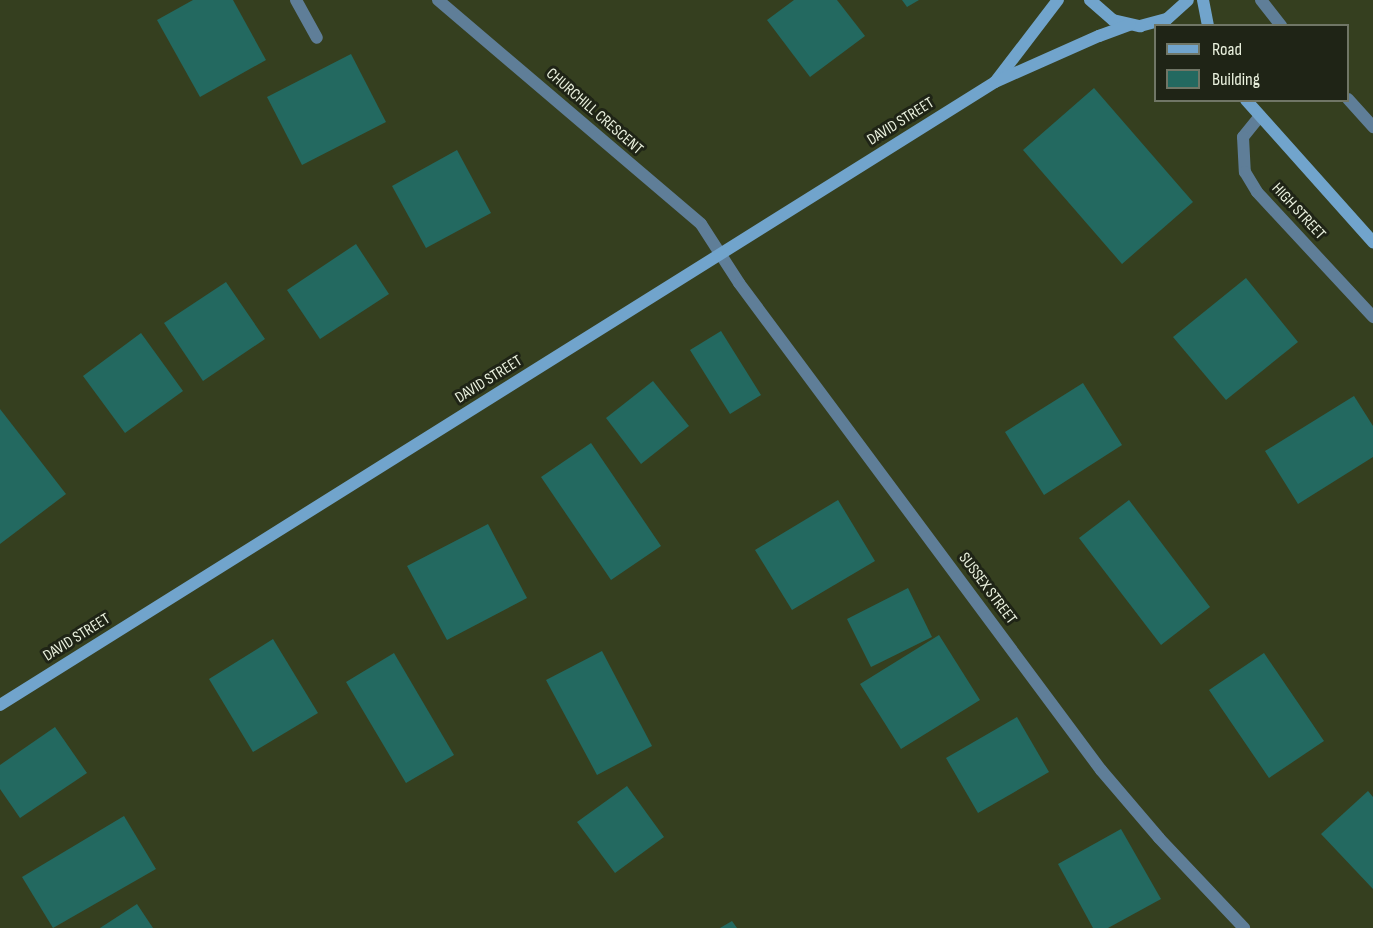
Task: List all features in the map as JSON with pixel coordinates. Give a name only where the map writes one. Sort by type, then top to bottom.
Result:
[{"type":"street","points":[[296,0],[317,38]]},
{"type":"street","name":"CHURCHILL CRESCENT","points":[[438,0],[701,224],[720,255]]},
{"type":"street","name":"DAVID STREET","points":[[995,82],[1058,0]]},
{"type":"street","points":[[1090,0],[1106,16],[1154,35]]},
{"type":"street","name":"DAVID STREET","points":[[0,705],[995,82],[1099,36],[1167,19],[1188,0]]},
{"type":"street","points":[[1203,0],[1208,24]]},
{"type":"street","points":[[1261,0],[1279,24]]},
{"type":"street","points":[[1349,101],[1373,127]]},
{"type":"street","points":[[1248,102],[1373,242]]},
{"type":"street","name":"HIGH STREET","points":[[1260,116],[1243,137],[1245,172],[1257,192],[1373,317]]},
{"type":"street","name":"SUSSEX STREET","points":[[720,255],[1101,770],[1167,847],[1244,928]]},
{"type":"building","points":[[193,0],[233,0],[266,60],[200,97],[157,20]]},
{"type":"building","points":[[794,0],[837,0],[865,36],[810,77],[767,20]]},
{"type":"building","points":[[902,0],[919,0],[907,7]]},
{"type":"building","points":[[351,54],[386,122],[302,165],[267,97]]},
{"type":"building","points":[[1094,88],[1193,202],[1122,264],[1023,150]]},
{"type":"building","points":[[457,150],[491,213],[426,248],[392,186]]},
{"type":"building","points":[[356,244],[389,294],[320,339],[287,290]]},
{"type":"building","points":[[1246,278],[1298,342],[1226,400],[1173,337]]},
{"type":"building","points":[[226,282],[265,339],[203,381],[164,323]]},
{"type":"building","points":[[721,331],[761,395],[730,414],[690,350]]},
{"type":"building","points":[[141,333],[183,391],[125,433],[83,376]]},
{"type":"building","points":[[653,381],[689,426],[641,464],[606,418]]},
{"type":"building","points":[[1083,383],[1122,445],[1044,495],[1005,432]]},
{"type":"building","points":[[1354,396],[1373,426],[1373,457],[1298,504],[1265,451]]},
{"type":"building","points":[[0,409],[66,494],[0,544]]},
{"type":"building","points":[[591,443],[661,546],[611,580],[541,477]]},
{"type":"building","points":[[838,500],[875,561],[792,610],[755,550]]},
{"type":"building","points":[[1129,500],[1210,607],[1161,645],[1079,538]]},
{"type":"building","points":[[488,524],[527,598],[447,640],[407,566]]},
{"type":"building","points":[[908,588],[932,637],[871,667],[847,619]]},
{"type":"building","points":[[939,635],[980,700],[901,749],[860,684]]},
{"type":"building","points":[[273,639],[318,713],[253,752],[209,679]]},
{"type":"building","points":[[602,651],[652,746],[597,775],[546,680]]},
{"type":"building","points":[[394,653],[454,755],[406,783],[346,682]]},
{"type":"building","points":[[1264,653],[1324,741],[1269,778],[1209,690]]},
{"type":"building","points":[[1017,717],[1049,772],[978,813],[946,758]]},
{"type":"building","points":[[55,727],[87,773],[20,818],[0,789],[0,765]]},
{"type":"building","points":[[627,786],[664,837],[615,873],[577,822]]},
{"type":"building","points":[[1368,791],[1373,797],[1373,889],[1321,834]]},
{"type":"building","points":[[124,816],[156,869],[53,928],[22,877]]},
{"type":"building","points":[[1121,829],[1161,899],[1108,928],[1093,928],[1058,864]]},
{"type":"building","points":[[137,904],[153,928],[100,928]]},
{"type":"building","points":[[732,921],[737,928],[720,928]]}]
